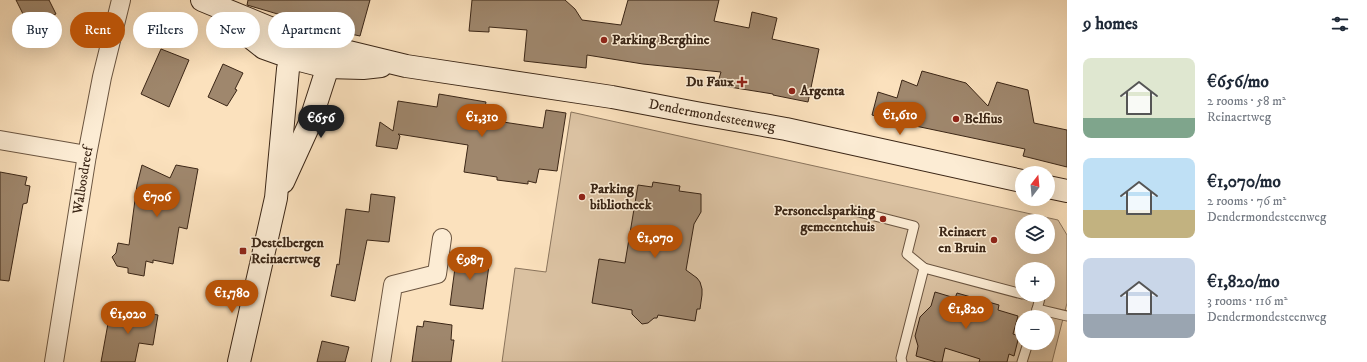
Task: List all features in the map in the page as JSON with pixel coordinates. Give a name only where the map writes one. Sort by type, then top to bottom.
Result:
[{"type":"main road","name":"Dendermondesteenweg","points":[[203,0],[296,49],[330,57],[363,68],[400,64],[612,97],[793,131],[1015,179]]},
{"type":"main road","points":[[239,362],[276,198],[288,69],[296,49]]},
{"type":"main road","points":[[276,198],[309,125],[330,57]]},
{"type":"main road","points":[[1055,188],[1067,191]]},
{"type":"street","name":"Walbosdreef","points":[[54,362],[87,155],[102,77],[121,0]]},
{"type":"street","points":[[0,140],[87,155]]},
{"type":"street","points":[[381,362],[393,285],[437,274],[442,238]]},
{"type":"lane","points":[[855,211],[914,226],[907,254],[924,268],[1015,292]]},
{"type":"lane","points":[[902,362],[901,358],[924,268]]},
{"type":"lane","points":[[1055,315],[1067,316]]},
{"type":"lane","points":[[1022,362],[1026,350]]},
{"type":"shaded area","points":[[571,112],[1031,214],[1015,214],[1015,254],[1055,254],[1055,219],[1058,220],[1067,235],[1067,303],[1052,362],[502,362],[515,268],[546,272]]},
{"type":"building","points":[[16,0],[49,0],[55,12],[22,12]]},
{"type":"building","points":[[248,0],[370,0],[360,36],[355,35],[355,12],[271,12],[247,5]]},
{"type":"building","points":[[472,0],[565,0],[575,9],[582,20],[621,25],[628,0],[719,0],[714,21],[749,28],[752,12],[777,18],[772,39],[819,49],[808,102],[773,94],[717,85],[721,72],[643,64],[587,55],[586,68],[524,61],[527,30],[489,27],[489,32],[469,31]]},
{"type":"building","points":[[161,49],[189,60],[169,107],[141,94]]},
{"type":"building","points":[[223,64],[243,73],[235,89],[237,90],[227,106],[208,97]]},
{"type":"building","points":[[922,71],[966,83],[988,106],[997,82],[1028,90],[1034,123],[1067,130],[1067,167],[1023,156],[1025,149],[906,124],[872,115],[878,92],[897,98],[902,80],[917,86]]},
{"type":"building","points":[[439,94],[486,102],[483,119],[543,128],[546,110],[566,113],[557,171],[539,169],[536,183],[528,181],[528,184],[497,180],[497,177],[464,172],[468,145],[398,134],[400,136],[397,149],[376,146],[380,122],[393,131],[398,101],[437,107]]},
{"type":"building","points":[[142,165],[170,178],[176,165],[198,169],[187,229],[179,227],[173,264],[153,260],[153,263],[146,261],[144,276],[128,273],[128,268],[117,266],[112,257],[116,253],[118,243],[129,245],[137,185]]},
{"type":"building","points":[[0,172],[27,177],[25,185],[30,186],[27,203],[23,204],[9,281],[0,280]]},
{"type":"building","points":[[653,182],[680,186],[679,191],[701,194],[701,212],[694,224],[686,270],[697,278],[702,289],[700,309],[697,309],[695,321],[658,315],[657,318],[654,318],[648,323],[642,324],[632,314],[632,310],[592,303],[599,259],[625,263],[638,185],[652,187]]},
{"type":"building","points":[[371,194],[395,197],[389,242],[367,240],[355,301],[331,296],[337,264],[339,265],[346,209],[369,212]]},
{"type":"building","points":[[457,253],[490,258],[483,309],[450,305]]},
{"type":"building","points":[[935,292],[955,298],[957,293],[999,305],[998,310],[1015,315],[1015,327],[1013,334],[1015,335],[1016,350],[1014,356],[1009,354],[1007,362],[979,362],[980,359],[945,348],[942,362],[936,362],[916,356],[918,346],[915,336],[920,317],[931,306]]},
{"type":"building","points":[[111,307],[158,315],[153,345],[139,343],[135,362],[101,362]]},
{"type":"building","points":[[424,321],[452,325],[451,340],[454,340],[451,362],[412,362],[417,326],[423,327]]},
{"type":"building","points":[[322,341],[349,347],[345,362],[317,362]]},
{"type":"place","name":"Parking Berghine","points":[[604,40]]},
{"type":"place","name":"Du Faux","points":[[742,82]]},
{"type":"place","name":"Argenta","points":[[792,91]]},
{"type":"place","name":"Belfius","points":[[956,119]]},
{"type":"place","name":"Parking bibliotheek","points":[[582,197]]},
{"type":"place","name":"Personeelsparking gemeentehuis","points":[[883,219]]},
{"type":"place","name":"Reinaert en Bruin","points":[[994,240]]},
{"type":"place","name":"Destelbergen Reinaertweg","points":[[243,251]]}]
